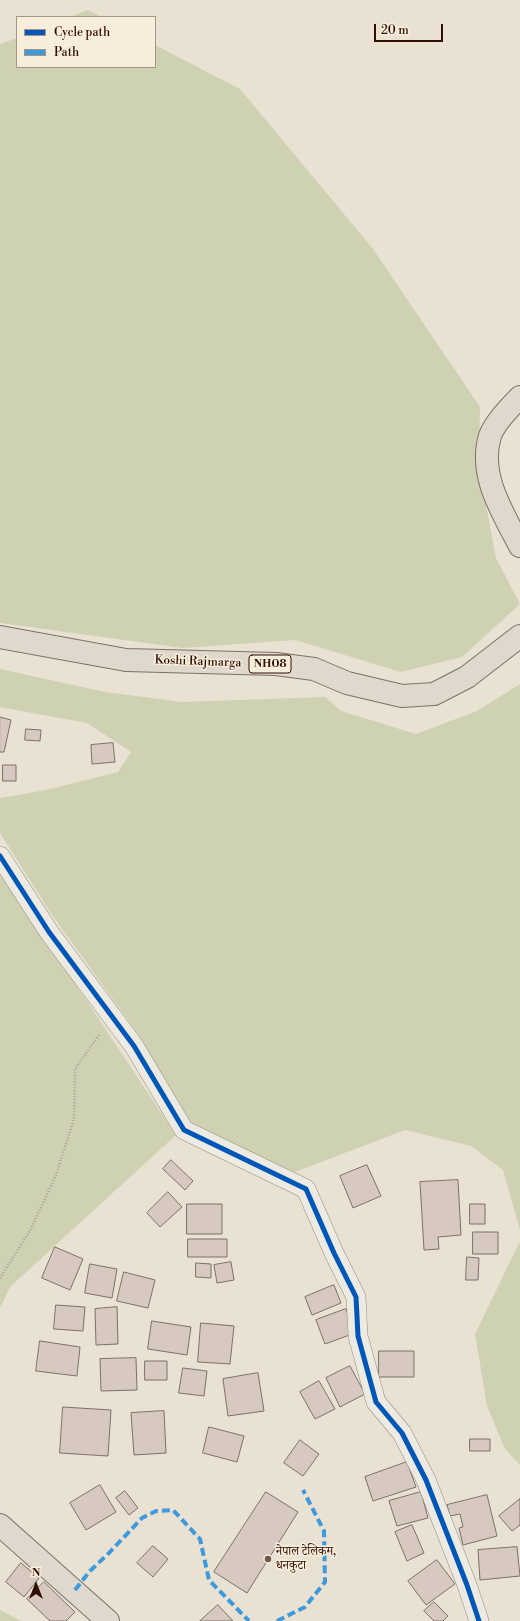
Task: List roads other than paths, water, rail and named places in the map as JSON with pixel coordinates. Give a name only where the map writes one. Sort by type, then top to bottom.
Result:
[{"type":"main road","points":[[520,397],[490,435],[487,457],[492,489],[520,546]]},
{"type":"main road","name":"Koshi Rajmarga","points":[[0,637],[126,660],[276,664],[314,669],[347,683],[402,696],[434,694],[467,676],[520,636]]},
{"type":"main road","points":[[0,1525],[108,1621]]},
{"type":"street","points":[[0,856],[49,932],[134,1046],[184,1130],[306,1189],[334,1253],[356,1297],[358,1336],[376,1402],[402,1433],[426,1480],[467,1585],[479,1621]]},
{"type":"place","name":"नेपाल टेलिकम, धनकुटा","points":[[268,1559]]}]
